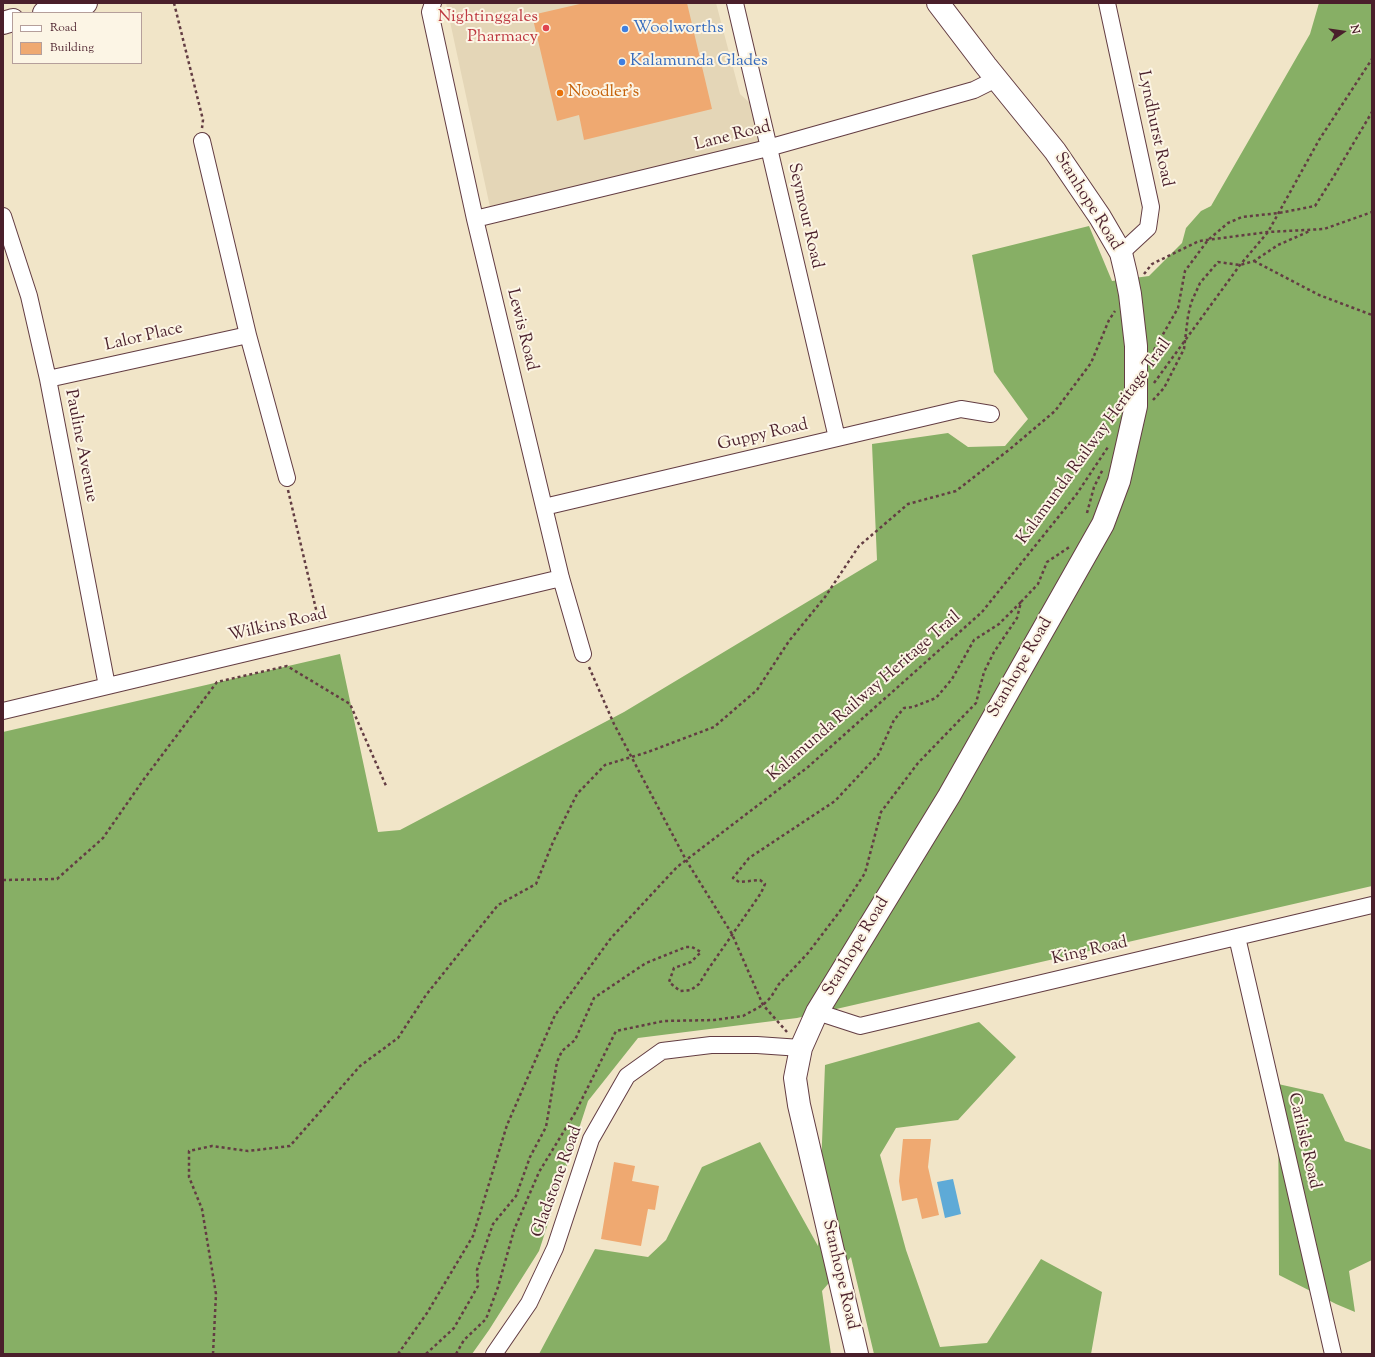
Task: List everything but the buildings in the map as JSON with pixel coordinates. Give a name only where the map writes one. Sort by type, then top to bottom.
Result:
[{"type":"street","points":[[48,12],[86,3]]},
{"type":"street","name":"Seymour Road","points":[[735,3],[837,438]]},
{"type":"street","name":"Stanhope Road","points":[[857,1354],[799,1104],[795,1078],[801,1048],[817,1012],[949,796],[1103,524],[1119,481],[1134,415],[1136,346],[1130,294],[1121,253],[1100,217],[1055,151],[996,79],[938,3]]},
{"type":"street","name":"Lyndhurst Road","points":[[1107,3],[1151,207],[1148,228],[1121,253]]},
{"type":"street","name":"Lewis Road","points":[[429,6],[475,219],[561,578],[583,654]]},
{"type":"street","name":"Lane Road","points":[[475,219],[768,148],[974,90],[996,79]]},
{"type":"street","points":[[202,141],[248,335],[287,478]]},
{"type":"street","name":"Pauline Avenue","points":[[3,216],[29,296],[48,379],[107,686]]},
{"type":"street","name":"Lalor Place","points":[[48,379],[248,335]]},
{"type":"street","name":"Guppy Road","points":[[544,507],[961,409],[991,414]]},
{"type":"street","name":"Wilkins Road","points":[[3,711],[561,578]]},
{"type":"street","name":"King Road","points":[[817,1012],[860,1026],[1372,905]]},
{"type":"street","name":"Carlisle Road","points":[[1237,937],[1332,1354]]},
{"type":"street","name":"Gladstone Road","points":[[494,1354],[529,1302],[555,1248],[591,1139],[627,1076],[662,1051],[711,1045],[757,1045],[801,1048]]},
{"type":"path","points":[[174,3],[202,120],[202,141]]},
{"type":"path","name":"Kalamunda Railway Heritage Trail","points":[[1134,415],[1185,340],[1240,265],[1268,232],[1319,140],[1372,59]]},
{"type":"path","points":[[1151,355],[1178,308],[1185,271],[1208,240],[1228,223],[1242,217],[1279,213],[1315,206],[1372,112]]},
{"type":"path","points":[[213,1354],[216,1294],[202,1209],[189,1177],[189,1151],[212,1146],[248,1151],[290,1146],[360,1066],[398,1038],[426,995],[498,905],[536,884],[553,842],[577,794],[605,765],[714,728],[757,690],[789,641],[825,597],[859,546],[908,504],[956,491],[1010,449],[1055,410],[1091,363],[1109,320],[1152,264],[1199,241],[1268,232],[1324,229],[1372,212]]},
{"type":"path","points":[[1134,415],[1164,388],[1184,349],[1191,303],[1200,282],[1218,262],[1240,265],[1254,261],[1278,245],[1312,230]]},
{"type":"path","points":[[1254,261],[1320,295],[1372,315]]},
{"type":"path","name":"Kalamunda Railway Heritage Trail","points":[[398,1354],[427,1313],[473,1236],[507,1125],[555,1015],[611,938],[677,867],[808,767],[982,612],[1076,495],[1110,444]]},
{"type":"path","points":[[1085,519],[1094,487],[1106,464]]},
{"type":"path","points":[[287,478],[290,501],[322,635]]},
{"type":"path","points":[[426,1354],[454,1328],[478,1286],[477,1270],[493,1224],[516,1196],[530,1157],[546,1127],[557,1062],[562,1051],[575,1040],[594,998],[646,963],[686,947],[692,947],[701,952],[691,962],[674,968],[670,982],[680,991],[691,990],[699,984],[761,893],[765,884],[760,880],[739,882],[734,878],[749,858],[835,802],[878,755],[894,720],[904,708],[914,707],[936,698],[952,679],[974,640],[999,624],[1022,602],[1038,584],[1047,562],[1072,545]]},
{"type":"path","points":[[456,1354],[464,1340],[486,1319],[498,1287],[514,1230],[539,1172],[575,1113],[616,1031],[664,1021],[714,1020],[743,1016],[763,1005],[771,997],[779,984],[808,953],[840,911],[865,873],[881,812],[918,763],[976,703],[984,672],[994,652],[1017,618],[1022,602]]},
{"type":"path","points":[[583,654],[614,724],[686,860],[732,934],[763,1005],[801,1048]]},
{"type":"path","points":[[3,880],[57,879],[102,838],[144,779],[217,682],[287,666],[350,704],[387,788]]},
{"type":"shaded area","points":[[446,3],[716,3],[740,94],[751,104],[762,143],[490,207]]},
{"type":"green space","points":[[1319,3],[1372,3],[1372,886],[797,1018],[638,1038],[588,1101],[539,1251],[472,1354],[3,1354],[3,732],[340,654],[378,832],[400,830],[624,712],[877,560],[872,444],[948,433],[968,447],[1005,446],[1028,419],[994,372],[972,255],[1089,226],[1112,281],[1149,276],[1182,243],[1186,228],[1201,211],[1211,206],[1310,34]]},
{"type":"green space","points":[[979,1022],[1016,1057],[958,1120],[896,1128],[880,1155],[906,1250],[940,1347],[987,1343],[1041,1259],[1102,1292],[1091,1354],[874,1354],[851,1257],[822,1291],[831,1354],[539,1354],[595,1249],[648,1257],[666,1240],[702,1167],[760,1142],[818,1246],[825,1065]]},
{"type":"green space","points":[[1278,1084],[1323,1094],[1345,1141],[1372,1150],[1372,1260],[1349,1271],[1355,1312],[1279,1275]]},
{"type":"water","points":[[953,1179],[961,1214],[945,1218],[937,1182]]},
{"type":"place","name":"Nightinggales Pharmacy","points":[[546,28]]},
{"type":"place","name":"Woolworths","points":[[625,29]]},
{"type":"place","name":"Kalamunda Glades","points":[[622,62]]},
{"type":"place","name":"Noodler's","points":[[560,93]]}]
